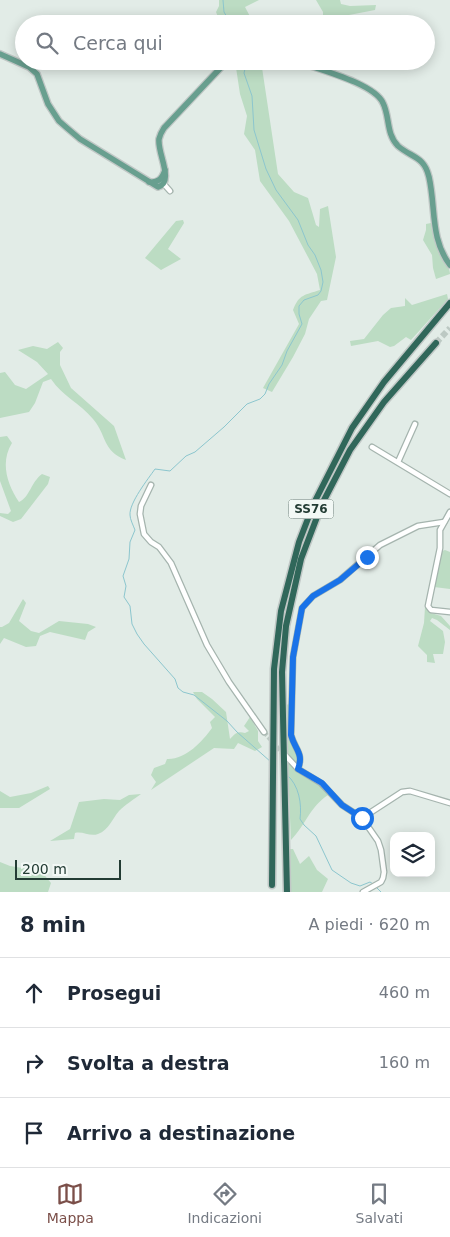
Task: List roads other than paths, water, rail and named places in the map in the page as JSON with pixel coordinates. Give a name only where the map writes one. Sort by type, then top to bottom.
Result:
[{"type":"highway","name":"SS76","points":[[272,885],[274,669],[279,625],[291,569],[314,502],[332,465],[368,405],[390,374],[450,303]]},
{"type":"highway","name":"SS76","points":[[287,892],[285,759],[282,707],[284,649],[292,592],[308,537],[338,471],[360,435],[384,402],[436,342]]},
{"type":"main road","points":[[0,54],[15,61]]},
{"type":"main road","points":[[32,70],[37,74],[48,104],[59,121],[80,139],[158,187],[166,179],[160,149],[160,134],[219,70]]},
{"type":"main road","points":[[321,70],[366,86],[383,103],[389,131],[398,146],[420,159],[429,176],[437,239],[450,265]]},
{"type":"street","points":[[162,182],[170,191]]},
{"type":"street","points":[[398,462],[415,424]]},
{"type":"street","points":[[372,446],[450,494]]},
{"type":"street","points":[[151,485],[140,514],[144,534],[159,547],[171,563],[207,645],[229,682],[264,732]]},
{"type":"street","points":[[450,512],[440,530],[440,548],[428,606],[431,610],[450,612]]},
{"type":"street","points":[[298,769],[301,761],[300,755],[293,744],[291,735],[293,657],[302,608],[313,596],[340,580],[380,545],[418,526],[444,522]]},
{"type":"street","points":[[285,759],[322,783],[342,805],[362,818],[380,845],[384,872],[381,882],[363,892]]},
{"type":"street","points":[[362,818],[402,792],[410,791],[450,803]]},
{"type":"waterway","points":[[223,0],[226,15]]},
{"type":"waterway","points":[[245,70],[244,73],[252,96],[254,130],[266,169],[276,190],[298,220],[308,245],[315,255],[321,270],[323,282],[321,291],[318,295],[304,300],[299,306],[302,324],[265,394],[260,399],[247,404],[224,427],[195,452],[186,456],[170,471],[155,469],[130,510],[130,518],[135,530],[130,542],[129,559],[123,576],[126,586],[124,597],[130,606],[132,624],[144,644],[175,679],[178,688],[183,692],[194,695],[227,721],[271,762]]},
{"type":"waterway","points":[[287,775],[299,795],[300,819],[316,836],[332,870],[351,883],[360,886],[370,882],[373,884]]},
{"type":"waterway","points":[[376,887],[381,892]]},
{"type":"tunnel","points":[[436,343],[450,328]]},
{"type":"tunnel","points":[[264,732],[283,754]]}]
